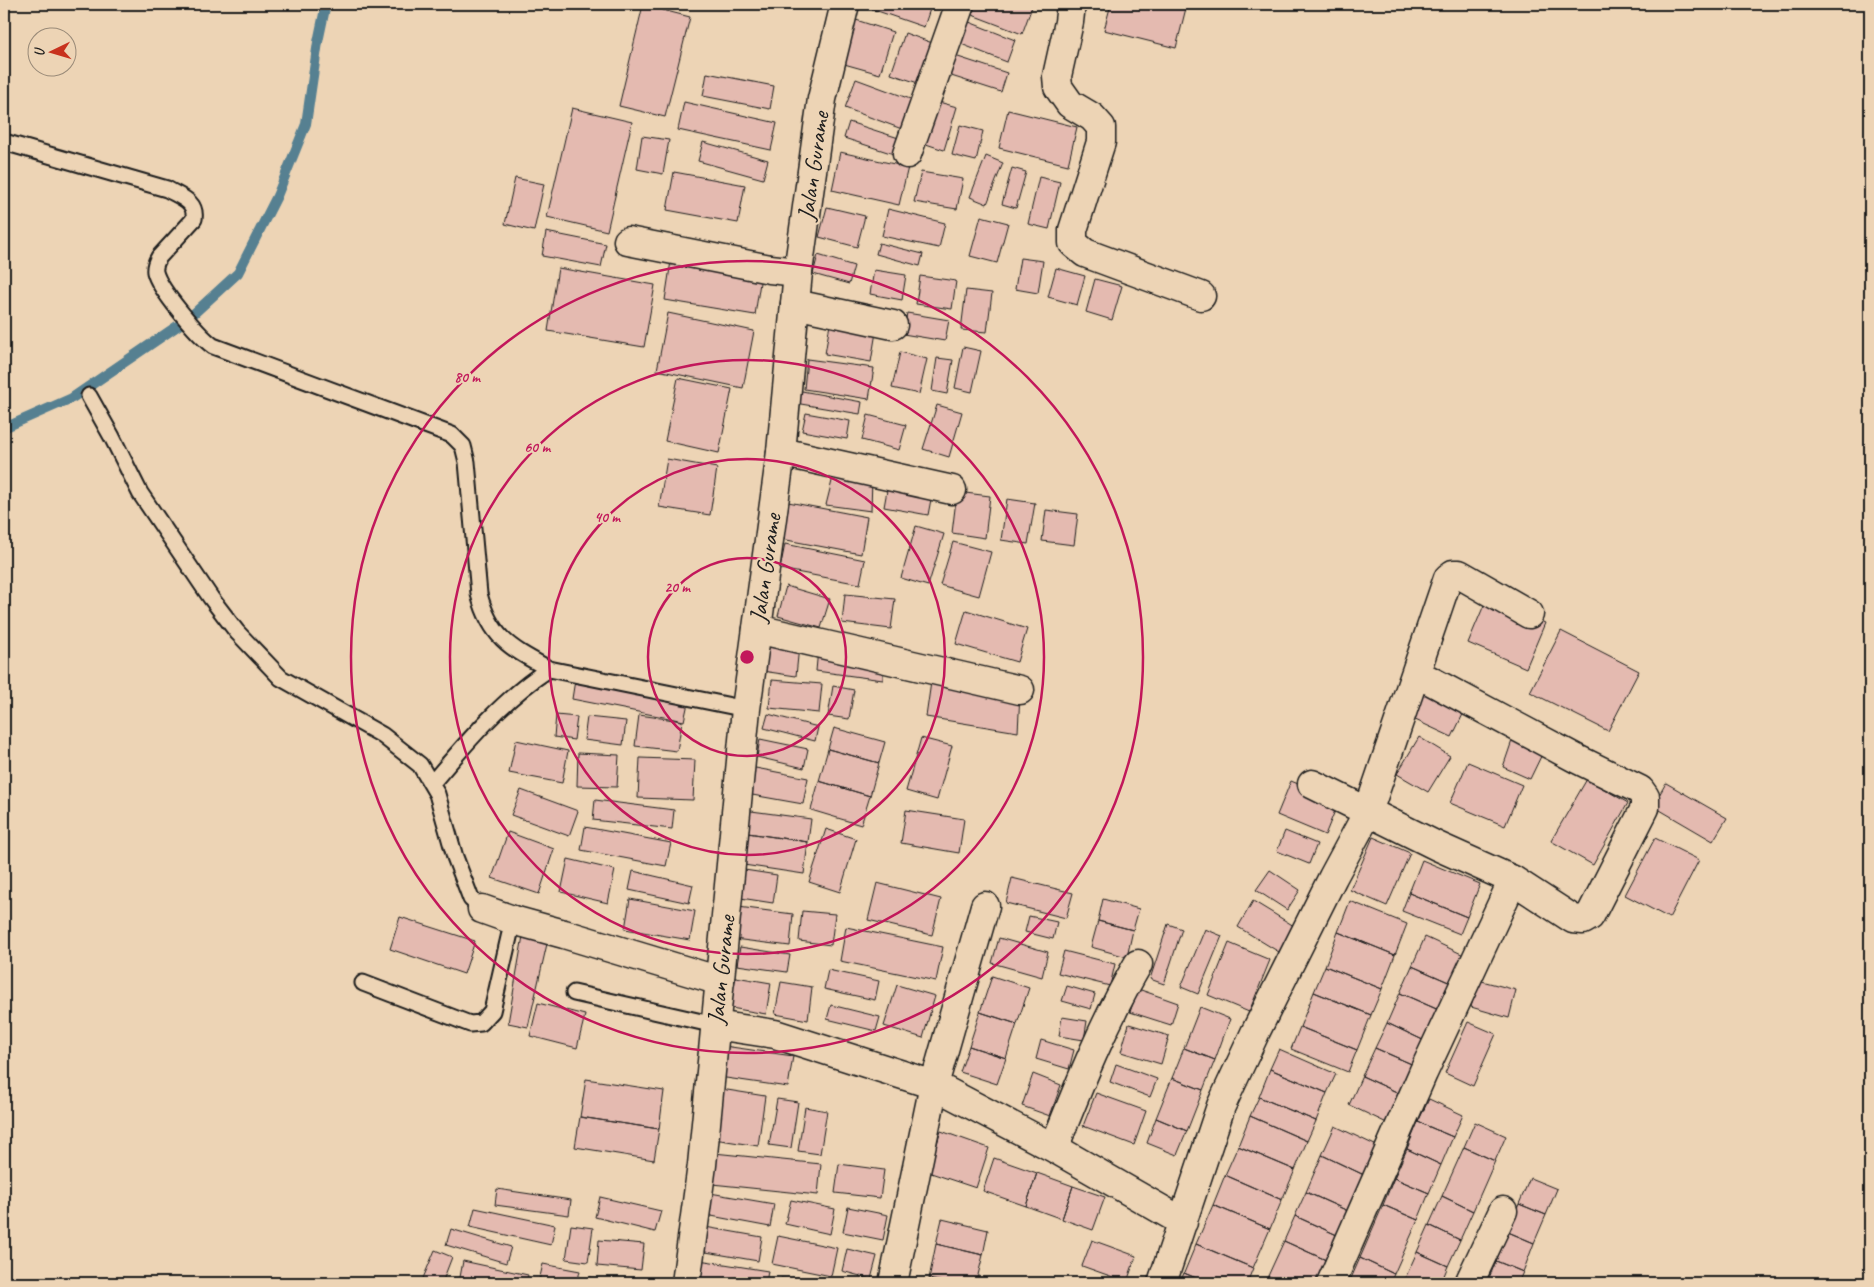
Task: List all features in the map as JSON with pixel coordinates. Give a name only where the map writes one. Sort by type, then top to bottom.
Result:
[{"type":"street","points":[[907,154],[960,4]]},
{"type":"street","points":[[1071,4],[1057,76],[1058,87],[1070,104],[1092,117],[1101,127],[1102,142],[1074,230],[1074,242],[1085,253],[1201,296]]},
{"type":"street","name":"Jalan Gurame","points":[[686,1283],[702,1165],[746,709],[781,452],[798,272],[822,99],[840,5]]},
{"type":"street","points":[[628,241],[798,272]]},
{"type":"street","points":[[796,304],[893,325]]},
{"type":"street","points":[[781,452],[952,490]]},
{"type":"street","points":[[1162,1283],[1221,1106],[1255,1033],[1333,877],[1368,812],[1448,578],[1453,574],[1460,574],[1529,614]]},
{"type":"street","points":[[757,629],[1020,690]]},
{"type":"street","points":[[1312,784],[1437,846],[1513,880],[1573,919],[1583,920],[1590,916],[1645,808],[1645,797],[1640,790],[1416,673]]},
{"type":"street","points":[[1331,1283],[1417,1087],[1513,880]]},
{"type":"street","points":[[893,1283],[934,1085],[985,906]]},
{"type":"street","points":[[482,909],[513,920],[720,981]]},
{"type":"street","points":[[1054,1148],[1083,1076],[1119,997],[1138,964]]},
{"type":"street","points":[[715,1025],[775,1034],[934,1085],[1054,1148],[1183,1222]]},
{"type":"street","points":[[1469,1283],[1503,1211]]},
{"type":"lane","points":[[4,142],[167,189],[191,203],[194,210],[194,219],[159,257],[155,263],[155,270],[158,280],[188,322],[201,337],[213,346],[452,435],[463,446],[467,462],[479,594],[484,612],[498,636],[520,653],[549,670],[746,709]]},
{"type":"lane","points":[[88,396],[112,437],[140,493],[211,598],[237,632],[281,678],[382,735],[420,765],[437,794],[455,857],[471,899],[482,909]]},
{"type":"lane","points":[[432,783],[461,749],[527,684],[549,670]]},
{"type":"lane","points":[[363,982],[470,1024],[481,1022],[492,1011],[513,920]]},
{"type":"lane","points":[[574,993],[715,1025]]},
{"type":"building","points":[[863,4],[925,4],[931,6],[924,27],[863,6]]},
{"type":"building","points":[[964,4],[1033,4],[1022,34],[962,11]]},
{"type":"building","points":[[1111,4],[1187,4],[1176,48],[1104,30]]},
{"type":"building","points":[[643,5],[690,17],[665,117],[619,106]]},
{"type":"building","points":[[850,18],[893,32],[880,74],[837,62]]},
{"type":"building","points":[[964,20],[1015,40],[1007,62],[956,42]]},
{"type":"building","points":[[905,33],[935,44],[921,84],[891,74]]},
{"type":"building","points":[[949,54],[1007,73],[1001,92],[942,73]]},
{"type":"building","points":[[707,73],[774,86],[770,109],[703,96]]},
{"type":"building","points":[[856,79],[913,100],[902,129],[845,108]]},
{"type":"building","points":[[935,101],[957,107],[944,150],[923,143]]},
{"type":"building","points":[[684,102],[777,123],[771,150],[678,130]]},
{"type":"building","points":[[572,108],[632,122],[607,231],[547,217]]},
{"type":"building","points":[[1008,110],[1077,127],[1068,165],[999,148]]},
{"type":"building","points":[[849,122],[908,141],[903,157],[844,138]]},
{"type":"building","points":[[960,125],[983,131],[976,161],[952,155]]},
{"type":"building","points":[[642,136],[669,140],[663,174],[637,169]]},
{"type":"building","points":[[703,142],[768,160],[763,179],[698,161]]},
{"type":"building","points":[[840,152],[908,167],[899,205],[832,190]]},
{"type":"building","points":[[986,156],[1003,163],[987,204],[970,197]]},
{"type":"building","points":[[1012,168],[1026,172],[1016,208],[1002,204]]},
{"type":"building","points":[[674,172],[745,185],[738,223],[667,210]]},
{"type":"building","points":[[921,172],[963,179],[957,209],[914,202]]},
{"type":"building","points":[[1039,177],[1060,182],[1049,229],[1028,224]]},
{"type":"building","points":[[515,178],[544,184],[534,231],[505,224]]},
{"type":"building","points":[[827,207],[865,216],[857,247],[819,237]]},
{"type":"building","points":[[888,209],[945,223],[939,248],[882,236]]},
{"type":"building","points":[[981,216],[1008,223],[997,263],[970,256]]},
{"type":"building","points":[[546,232],[606,244],[601,267],[542,256]]},
{"type":"building","points":[[879,243],[923,254],[920,266],[876,254]]},
{"type":"building","points":[[818,255],[854,266],[849,284],[813,274]]},
{"type":"building","points":[[1020,258],[1043,261],[1038,293],[1015,289]]},
{"type":"building","points":[[671,261],[761,276],[755,315],[665,300]]},
{"type":"building","points":[[558,268],[655,285],[644,347],[548,331]]},
{"type":"building","points":[[1056,268],[1085,276],[1077,305],[1048,297]]},
{"type":"building","points":[[874,270],[906,275],[902,300],[870,294]]},
{"type":"building","points":[[920,276],[956,281],[952,309],[916,304]]},
{"type":"building","points":[[1095,279],[1122,286],[1112,320],[1086,312]]},
{"type":"building","points":[[966,290],[992,293],[987,332],[961,330]]},
{"type":"building","points":[[668,313],[754,331],[743,388],[657,370]]},
{"type":"building","points":[[907,313],[949,320],[945,341],[903,334]]},
{"type":"building","points":[[830,324],[876,332],[871,362],[825,354]]},
{"type":"building","points":[[963,347],[981,351],[972,392],[955,388]]},
{"type":"building","points":[[900,352],[927,359],[919,394],[892,388]]},
{"type":"building","points":[[937,358],[953,360],[947,394],[932,391]]},
{"type":"building","points":[[807,359],[874,368],[869,399],[804,389]]},
{"type":"building","points":[[678,378],[732,389],[719,453],[665,441]]},
{"type":"building","points":[[791,389],[862,402],[860,414],[789,402]]},
{"type":"building","points":[[937,405],[962,412],[949,457],[923,449]]},
{"type":"building","points":[[806,413],[850,421],[847,439],[802,431]]},
{"type":"building","points":[[868,415],[906,425],[899,450],[862,440]]},
{"type":"building","points":[[667,459],[717,468],[710,515],[659,507]]},
{"type":"building","points":[[834,473],[872,478],[871,511],[826,505]]},
{"type":"building","points":[[888,485],[932,494],[928,515],[884,507]]},
{"type":"building","points":[[957,492],[990,496],[985,538],[952,533]]},
{"type":"building","points":[[1007,499],[1035,503],[1028,544],[1001,540]]},
{"type":"building","points":[[783,501],[867,517],[861,554],[776,538]]},
{"type":"building","points":[[1046,510],[1078,514],[1074,545],[1042,541]]},
{"type":"building","points":[[916,526],[944,534],[928,586],[901,578]]},
{"type":"building","points":[[953,542],[991,552],[979,596],[940,585]]},
{"type":"building","points":[[785,544],[865,560],[860,584],[780,569]]},
{"type":"building","points":[[786,586],[830,599],[821,628],[778,616]]},
{"type":"building","points":[[845,594],[895,599],[891,629],[842,623]]},
{"type":"building","points":[[1487,598],[1545,623],[1526,668],[1468,643]]},
{"type":"building","points":[[966,610],[1027,629],[1017,662],[956,644]]},
{"type":"building","points":[[1561,631],[1639,671],[1608,731],[1530,692]]},
{"type":"building","points":[[765,638],[799,646],[796,676],[762,671]]},
{"type":"building","points":[[818,649],[883,664],[883,680],[816,671]]},
{"type":"building","points":[[932,675],[1020,694],[1018,732],[926,717]]},
{"type":"building","points":[[575,680],[688,703],[684,721],[572,699]]},
{"type":"building","points":[[772,680],[822,684],[819,713],[769,708]]},
{"type":"building","points":[[1428,680],[1468,704],[1452,737],[1411,718]]},
{"type":"building","points":[[833,686],[854,690],[849,719],[828,716]]},
{"type":"building","points":[[768,714],[818,727],[815,741],[764,728]]},
{"type":"building","points":[[556,715],[577,717],[574,740],[554,737]]},
{"type":"building","points":[[639,715],[682,721],[677,751],[635,746]]},
{"type":"building","points":[[587,717],[626,721],[623,745],[584,740]]},
{"type":"building","points":[[834,728],[885,742],[879,763],[828,749]]},
{"type":"building","points":[[1516,729],[1546,746],[1530,779],[1503,767]]},
{"type":"building","points":[[1419,737],[1450,756],[1428,792],[1397,774]]},
{"type":"building","points":[[921,738],[952,746],[937,800],[906,791]]},
{"type":"building","points":[[760,739],[808,749],[804,768],[757,757]]},
{"type":"building","points":[[516,740],[568,751],[562,783],[509,773]]},
{"type":"building","points":[[828,749],[879,763],[870,796],[819,781]]},
{"type":"building","points":[[578,753],[619,755],[617,787],[577,786]]},
{"type":"building","points":[[640,758],[695,760],[693,800],[638,798]]},
{"type":"building","points":[[1468,762],[1522,785],[1505,826],[1450,803]]},
{"type":"building","points":[[745,766],[808,778],[803,804],[741,793]]},
{"type":"building","points":[[1587,779],[1628,803],[1593,865],[1551,841]]},
{"type":"building","points":[[819,781],[870,796],[861,825],[811,810]]},
{"type":"building","points":[[1291,781],[1339,801],[1325,835],[1277,815]]},
{"type":"building","points":[[1666,783],[1727,818],[1713,841],[1653,806]]},
{"type":"building","points":[[521,790],[578,811],[569,836],[511,815]]},
{"type":"building","points":[[595,800],[674,810],[672,829],[593,820]]},
{"type":"building","points":[[744,810],[811,819],[808,842],[741,832]]},
{"type":"building","points":[[906,810],[964,819],[959,853],[901,843]]},
{"type":"building","points":[[585,827],[671,843],[666,866],[581,850]]},
{"type":"building","points":[[826,829],[856,839],[840,892],[809,882]]},
{"type":"building","points":[[1285,831],[1317,844],[1309,864],[1277,851]]},
{"type":"building","points":[[508,832],[554,849],[539,894],[492,878]]},
{"type":"building","points":[[741,832],[808,842],[804,874],[737,864]]},
{"type":"building","points":[[1373,837],[1410,853],[1387,906],[1350,890]]},
{"type":"building","points":[[1655,838],[1699,860],[1669,918],[1625,895]]},
{"type":"building","points":[[568,859],[615,870],[608,903],[561,892]]},
{"type":"building","points":[[1422,860],[1480,884],[1467,917],[1409,893]]},
{"type":"building","points":[[738,869],[777,875],[773,903],[734,897]]},
{"type":"building","points":[[1270,870],[1300,890],[1287,910],[1256,890]]},
{"type":"building","points":[[633,871],[693,885],[689,903],[629,890]]},
{"type":"building","points":[[1012,878],[1073,893],[1066,918],[1006,903]]},
{"type":"building","points":[[877,883],[941,899],[932,935],[868,920]]},
{"type":"building","points":[[1409,893],[1467,917],[1460,934],[1402,911]]},
{"type":"building","points":[[630,899],[695,911],[690,940],[625,929]]},
{"type":"building","points":[[1103,899],[1139,909],[1133,930],[1098,921]]},
{"type":"building","points":[[1253,901],[1294,926],[1279,952],[1238,927]]},
{"type":"building","points":[[1350,901],[1407,924],[1395,955],[1338,932]]},
{"type":"building","points":[[738,907],[793,914],[790,946],[734,939]]},
{"type":"building","points":[[802,911],[835,914],[831,945],[799,941]]},
{"type":"building","points":[[1029,916],[1057,922],[1053,939],[1025,932]]},
{"type":"building","points":[[400,917],[475,941],[464,974],[390,949]]},
{"type":"building","points":[[1098,921],[1133,930],[1127,957],[1091,947]]},
{"type":"building","points":[[1168,924],[1182,929],[1164,984],[1150,979]]},
{"type":"building","points":[[846,927],[943,947],[936,981],[840,961]]},
{"type":"building","points":[[1205,929],[1222,936],[1198,994],[1181,987]]},
{"type":"building","points":[[524,930],[549,935],[528,1027],[508,1023]]},
{"type":"building","points":[[1338,932],[1395,955],[1382,989],[1325,966]]},
{"type":"building","points":[[1425,937],[1466,956],[1453,984],[1412,966]]},
{"type":"building","points":[[999,938],[1048,952],[1042,977],[992,963]]},
{"type":"building","points":[[1229,943],[1270,960],[1249,1012],[1208,995]]},
{"type":"building","points":[[740,947],[790,955],[787,972],[737,965]]},
{"type":"building","points":[[1064,951],[1115,964],[1110,986],[1058,973]]},
{"type":"building","points":[[1325,966],[1382,989],[1371,1015],[1314,992]]},
{"type":"building","points":[[1412,966],[1453,984],[1441,1011],[1400,993]]},
{"type":"building","points":[[828,970],[879,981],[875,1000],[824,989]]},
{"type":"building","points":[[730,976],[771,983],[766,1014],[725,1007]]},
{"type":"building","points":[[992,976],[1029,988],[1017,1024],[980,1012]]},
{"type":"building","points":[[1478,980],[1516,990],[1509,1018],[1471,1007]]},
{"type":"building","points":[[781,982],[812,987],[808,1020],[775,1014]]},
{"type":"building","points":[[897,985],[935,996],[923,1038],[884,1026]]},
{"type":"building","points":[[1067,986],[1095,994],[1091,1009],[1062,1001]]},
{"type":"building","points":[[1138,989],[1178,1003],[1171,1025],[1130,1012]]},
{"type":"building","points":[[1314,992],[1371,1015],[1357,1050],[1300,1027]]},
{"type":"building","points":[[1400,993],[1441,1011],[1427,1042],[1387,1023]]},
{"type":"building","points":[[538,1003],[585,1015],[577,1048],[530,1036]]},
{"type":"building","points":[[831,1005],[880,1017],[876,1031],[827,1019]]},
{"type":"building","points":[[1200,1007],[1230,1019],[1215,1060],[1184,1048]]},
{"type":"building","points":[[980,1012],[1017,1024],[1006,1058],[969,1046]]},
{"type":"building","points":[[1062,1017],[1087,1021],[1084,1040],[1059,1036]]},
{"type":"building","points":[[1468,1022],[1496,1034],[1473,1086],[1445,1073]]},
{"type":"building","points":[[1387,1023],[1427,1042],[1416,1066],[1375,1048]]},
{"type":"building","points":[[1129,1024],[1169,1036],[1161,1064],[1121,1052]]},
{"type":"building","points":[[1300,1027],[1357,1050],[1348,1072],[1291,1049]]},
{"type":"building","points":[[1041,1040],[1074,1050],[1069,1069],[1036,1059]]},
{"type":"building","points":[[724,1046],[793,1056],[788,1087],[719,1077]]},
{"type":"building","points":[[969,1046],[1006,1058],[997,1084],[960,1072]]},
{"type":"building","points":[[1184,1048],[1215,1060],[1203,1090],[1172,1078]]},
{"type":"building","points":[[1375,1048],[1416,1066],[1403,1095],[1362,1076]]},
{"type":"building","points":[[1279,1049],[1336,1074],[1327,1093],[1270,1069]]},
{"type":"building","points":[[1116,1064],[1157,1079],[1150,1097],[1110,1082]]},
{"type":"building","points":[[1270,1069],[1327,1093],[1316,1121],[1259,1097]]},
{"type":"building","points":[[1033,1074],[1061,1085],[1050,1116],[1022,1106]]},
{"type":"building","points":[[1362,1076],[1403,1095],[1389,1124],[1349,1105]]},
{"type":"building","points":[[1172,1078],[1203,1090],[1187,1131],[1156,1118]]},
{"type":"building","points":[[586,1079],[664,1091],[659,1129],[580,1117]]},
{"type":"building","points":[[721,1089],[765,1096],[758,1146],[714,1139]]},
{"type":"building","points":[[1096,1093],[1146,1111],[1134,1145],[1083,1126]]},
{"type":"building","points":[[1259,1097],[1316,1121],[1307,1141],[1250,1116]]},
{"type":"building","points":[[777,1099],[798,1102],[791,1148],[769,1145]]},
{"type":"building","points":[[1429,1099],[1463,1115],[1453,1137],[1418,1122]]},
{"type":"building","points":[[805,1107],[827,1111],[820,1154],[798,1151]]},
{"type":"building","points":[[1250,1116],[1307,1141],[1295,1170],[1238,1146]]},
{"type":"building","points":[[580,1117],[659,1129],[654,1160],[575,1147]]},
{"type":"building","points":[[1156,1118],[1187,1131],[1177,1155],[1147,1143]]},
{"type":"building","points":[[1418,1122],[1453,1137],[1441,1165],[1407,1149]]},
{"type":"building","points":[[1475,1122],[1506,1136],[1495,1161],[1464,1147]]},
{"type":"building","points":[[1335,1126],[1377,1146],[1364,1175],[1322,1155]]},
{"type":"building","points":[[941,1131],[989,1148],[976,1188],[928,1172]]},
{"type":"building","points":[[1238,1146],[1295,1170],[1282,1200],[1225,1175]]},
{"type":"building","points":[[1464,1147],[1495,1161],[1473,1211],[1442,1196]]},
{"type":"building","points":[[1407,1149],[1441,1165],[1429,1193],[1394,1178]]},
{"type":"building","points":[[714,1153],[821,1164],[818,1195],[712,1184]]},
{"type":"building","points":[[1322,1155],[1364,1175],[1348,1211],[1306,1192]]},
{"type":"building","points":[[994,1158],[1037,1173],[1026,1206],[983,1191]]},
{"type":"building","points":[[839,1164],[884,1170],[880,1198],[835,1193]]},
{"type":"building","points":[[1037,1173],[1073,1186],[1062,1219],[1026,1206]]},
{"type":"building","points":[[1225,1175],[1282,1200],[1270,1229],[1213,1205]]},
{"type":"building","points":[[1394,1178],[1429,1193],[1418,1220],[1383,1205]]},
{"type":"building","points":[[1530,1178],[1557,1189],[1546,1215],[1519,1204]]},
{"type":"building","points":[[1073,1186],[1105,1197],[1093,1230],[1062,1219]]},
{"type":"building","points":[[497,1189],[571,1200],[569,1215],[495,1205]]},
{"type":"building","points":[[1306,1192],[1348,1211],[1337,1235],[1295,1216]]},
{"type":"building","points":[[710,1193],[774,1204],[770,1227],[706,1215]]},
{"type":"building","points":[[1442,1196],[1473,1211],[1460,1240],[1429,1225]]},
{"type":"building","points":[[600,1197],[661,1211],[655,1232],[595,1217]]},
{"type":"building","points":[[791,1200],[835,1209],[830,1234],[785,1224]]},
{"type":"building","points":[[1519,1204],[1546,1215],[1534,1243],[1508,1232]]},
{"type":"building","points":[[1213,1205],[1270,1229],[1253,1268],[1196,1244]]},
{"type":"building","points":[[1383,1205],[1418,1220],[1394,1274],[1360,1258]]},
{"type":"building","points":[[848,1207],[888,1215],[883,1240],[843,1232]]},
{"type":"building","points":[[475,1208],[555,1225],[551,1245],[470,1227]]},
{"type":"building","points":[[1295,1216],[1337,1235],[1326,1260],[1284,1241]]},
{"type":"building","points":[[942,1219],[988,1230],[983,1255],[936,1244]]},
{"type":"building","points":[[571,1225],[593,1228],[588,1262],[566,1259]]},
{"type":"building","points":[[1429,1225],[1460,1240],[1448,1266],[1417,1252]]},
{"type":"building","points":[[705,1227],[762,1237],[758,1261],[700,1251]]},
{"type":"building","points":[[451,1229],[511,1247],[506,1263],[446,1245]]},
{"type":"building","points":[[1508,1232],[1534,1243],[1523,1272],[1496,1261]]},
{"type":"building","points":[[778,1236],[837,1248],[831,1276],[772,1264]]},
{"type":"building","points":[[599,1240],[644,1244],[641,1270],[597,1266]]},
{"type":"building","points":[[1092,1240],[1136,1256],[1127,1282],[1082,1266]]},
{"type":"building","points":[[1284,1241],[1326,1260],[1315,1283],[1285,1283],[1268,1276]]},
{"type":"building","points":[[936,1244],[983,1255],[976,1283],[949,1283],[929,1279]]},
{"type":"building","points":[[1196,1244],[1253,1268],[1247,1283],[1208,1283],[1184,1273]]},
{"type":"building","points":[[847,1249],[877,1256],[871,1279],[842,1271]]},
{"type":"building","points":[[435,1250],[452,1257],[442,1283],[421,1283]]},
{"type":"building","points":[[1417,1252],[1448,1266],[1441,1283],[1403,1283]]},
{"type":"building","points":[[1360,1258],[1394,1274],[1390,1283],[1349,1283]]},
{"type":"building","points":[[693,1259],[768,1271],[766,1283],[689,1283]]},
{"type":"building","points":[[463,1261],[528,1275],[526,1283],[459,1283]]},
{"type":"building","points":[[1496,1261],[1523,1272],[1518,1283],[1487,1283]]},
{"type":"building","points":[[543,1264],[580,1271],[577,1283],[548,1283],[539,1281]]},
{"type":"building","points":[[1184,1273],[1208,1283],[1180,1283]]},
{"type":"building","points":[[1268,1276],[1285,1283],[1265,1283]]},
{"type":"building","points":[[590,1277],[617,1283],[589,1283]]},
{"type":"building","points":[[781,1278],[830,1283],[781,1283]]},
{"type":"waterway","points":[[4,428],[72,398],[189,318],[238,273],[277,196],[306,124],[318,42],[326,4]]}]
